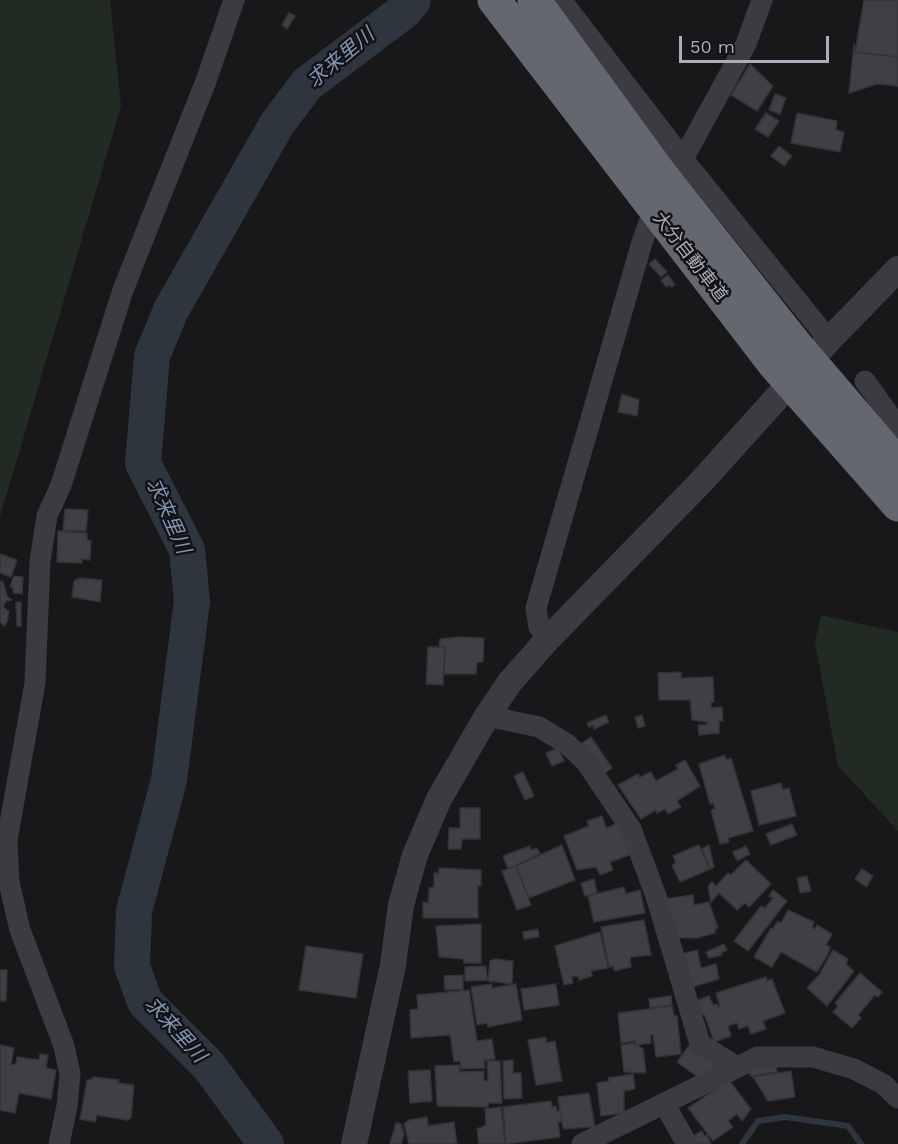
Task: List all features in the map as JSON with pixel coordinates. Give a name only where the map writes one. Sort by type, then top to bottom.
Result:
[{"type":"highway","name":"大分自動車道","points":[[494,0],[773,363],[898,505]]},
{"type":"highway","name":"大分自動車道","points":[[534,0],[660,173],[797,346],[898,464]]},
{"type":"street","points":[[59,1144],[68,1106],[70,1074],[64,1046],[20,930],[9,882],[4,841],[35,683],[40,561],[47,516],[61,485],[123,290],[206,81],[234,0]]},
{"type":"street","points":[[561,0],[683,159],[829,340]]},
{"type":"street","points":[[548,639],[539,627],[536,608],[549,554],[643,239],[660,194],[683,159],[746,44],[762,0]]},
{"type":"street","points":[[354,1144],[393,965],[401,905],[415,855],[439,799],[486,716],[510,682],[548,639],[701,482],[829,340],[898,269]]},
{"type":"street","points":[[865,381],[898,427]]},
{"type":"street","points":[[486,716],[539,727],[567,744],[586,762],[631,830],[656,896],[700,1044],[736,1067]]},
{"type":"street","points":[[582,1144],[665,1105],[758,1057],[813,1057],[854,1069],[884,1084],[898,1098]]},
{"type":"street","points":[[665,1105],[687,1144]]},
{"type":"shaded area","points":[[0,0],[110,0],[121,106],[0,517]]},
{"type":"shaded area","points":[[821,615],[898,632],[898,831],[838,766],[815,643]]},
{"type":"building","points":[[864,0],[898,0],[898,57],[855,52]]},
{"type":"building","points":[[289,13],[295,16],[287,29],[282,25]]},
{"type":"building","points":[[854,44],[855,52],[898,57],[898,86],[877,84],[849,93]]},
{"type":"building","points":[[750,64],[773,86],[757,111],[731,95]]},
{"type":"building","points":[[775,94],[786,98],[780,114],[769,110]]},
{"type":"building","points":[[766,113],[779,121],[768,137],[755,129]]},
{"type":"building","points":[[797,113],[837,121],[836,130],[844,132],[840,152],[791,143]]},
{"type":"building","points":[[779,146],[792,156],[784,166],[771,156]]},
{"type":"building","points":[[655,259],[667,272],[661,277],[649,264]]},
{"type":"building","points":[[668,275],[675,285],[671,287],[670,285],[666,287],[661,280]]},
{"type":"building","points":[[622,394],[639,400],[637,416],[618,412]]},
{"type":"building","points":[[65,509],[88,510],[86,531],[63,530]]},
{"type":"building","points":[[58,531],[87,533],[87,540],[91,541],[90,560],[82,559],[82,563],[57,562]]},
{"type":"building","points":[[0,554],[17,560],[11,577],[0,573]]},
{"type":"building","points":[[14,576],[23,577],[22,594],[13,593],[13,587],[10,587]]},
{"type":"building","points":[[80,578],[102,580],[100,602],[72,597],[74,581]]},
{"type":"building","points":[[0,581],[3,582],[7,596],[12,600],[6,601],[3,607],[9,611],[4,626],[0,622]]},
{"type":"building","points":[[16,602],[21,602],[21,626],[17,626]]},
{"type":"building","points":[[484,638],[483,662],[477,662],[476,674],[444,674],[445,647],[439,647],[440,639]]},
{"type":"building","points":[[428,647],[445,647],[443,685],[426,684]]},
{"type":"building","points":[[681,672],[681,678],[713,677],[714,702],[711,702],[711,708],[722,707],[723,721],[719,721],[719,733],[699,735],[698,725],[707,725],[707,722],[692,720],[690,700],[659,700],[658,673]]},
{"type":"building","points":[[606,715],[609,722],[594,729],[593,725],[589,727],[587,723]]},
{"type":"building","points":[[642,715],[645,726],[638,728],[635,717]]},
{"type":"building","points":[[591,737],[612,768],[603,774],[582,743]]},
{"type":"building","points":[[558,748],[564,761],[552,766],[546,753]]},
{"type":"building","points":[[725,755],[726,760],[731,758],[753,831],[728,838],[729,842],[720,844],[711,810],[715,809],[713,803],[710,804],[699,764]]},
{"type":"building","points":[[685,760],[700,786],[677,801],[681,807],[668,814],[665,809],[657,813],[656,810],[641,819],[618,785],[638,774],[640,777],[651,772],[656,781],[678,769],[676,765]]},
{"type":"building","points":[[523,772],[534,796],[525,800],[514,776]]},
{"type":"building","points":[[781,783],[783,790],[789,788],[796,816],[759,825],[751,791]]},
{"type":"building","points":[[460,808],[480,808],[480,839],[462,839],[461,849],[448,849],[449,828],[460,828]]},
{"type":"building","points":[[602,816],[606,828],[623,821],[632,854],[610,862],[613,870],[600,875],[596,867],[577,870],[564,836],[589,826],[587,821]]},
{"type":"building","points":[[792,824],[797,835],[771,845],[766,834]]},
{"type":"building","points":[[562,845],[575,880],[529,898],[516,866]]},
{"type":"building","points":[[699,845],[710,869],[680,882],[672,865],[676,863],[673,856]]},
{"type":"building","points":[[709,845],[714,867],[710,869],[702,849]]},
{"type":"building","points":[[530,846],[531,850],[537,848],[540,854],[508,869],[503,856]]},
{"type":"building","points":[[746,846],[750,854],[737,861],[733,852]]},
{"type":"building","points":[[746,860],[771,884],[749,907],[745,903],[737,910],[719,893],[711,902],[708,886],[712,882],[716,886],[728,873],[731,875]]},
{"type":"building","points":[[516,866],[531,905],[517,910],[502,871]]},
{"type":"building","points":[[439,868],[481,870],[481,886],[478,886],[478,918],[423,918],[423,902],[428,903],[429,888],[434,887],[434,873],[439,873]]},
{"type":"building","points":[[862,869],[873,876],[866,887],[855,879]]},
{"type":"building","points":[[807,876],[811,891],[800,893],[797,878]]},
{"type":"building","points":[[594,879],[597,893],[585,896],[581,883]]},
{"type":"building","points":[[624,887],[626,894],[640,890],[645,913],[594,922],[588,896]]},
{"type":"building","points":[[773,890],[787,901],[748,951],[734,941],[761,906],[765,908],[773,898],[769,896]]},
{"type":"building","points":[[693,895],[694,905],[709,902],[718,928],[715,929],[715,933],[697,938],[676,938],[665,899]]},
{"type":"building","points":[[788,910],[814,922],[812,927],[815,929],[817,925],[832,934],[826,945],[830,947],[828,954],[817,972],[781,952],[772,967],[754,957],[771,928],[773,929],[778,921],[781,923]]},
{"type":"building","points":[[644,920],[651,955],[630,957],[631,967],[614,971],[613,966],[609,967],[601,927]]},
{"type":"building","points":[[481,924],[481,963],[464,963],[463,959],[439,957],[436,926]]},
{"type":"building","points":[[538,929],[539,937],[524,939],[523,932]]},
{"type":"building","points":[[600,932],[608,968],[591,971],[592,976],[579,980],[578,976],[572,977],[573,983],[564,985],[555,946]]},
{"type":"building","points":[[724,944],[727,950],[721,953],[722,955],[709,958],[706,952]]},
{"type":"building","points":[[306,946],[363,954],[356,998],[299,990]]},
{"type":"building","points":[[697,950],[701,968],[716,964],[719,979],[686,989],[678,955]]},
{"type":"building","points":[[833,950],[848,959],[846,964],[854,971],[827,1006],[807,988],[819,975]]},
{"type":"building","points":[[494,959],[513,961],[512,984],[488,981],[490,961]]},
{"type":"building","points":[[486,966],[487,980],[465,981],[465,967]]},
{"type":"building","points":[[0,970],[7,970],[6,1001],[0,1001]]},
{"type":"building","points":[[860,973],[882,992],[878,997],[875,995],[858,1015],[861,1018],[852,1028],[833,1012],[838,1006],[835,1003]]},
{"type":"building","points":[[463,975],[463,989],[445,990],[444,976]]},
{"type":"building","points":[[766,977],[767,981],[772,979],[785,1013],[763,1021],[766,1029],[751,1034],[748,1026],[739,1029],[737,1023],[728,1026],[731,1036],[714,1042],[704,1014],[695,1018],[690,1003],[709,996],[713,1005],[717,1004],[718,1007],[720,1006],[716,993]]},
{"type":"building","points":[[492,984],[492,988],[516,984],[522,1020],[488,1027],[487,1023],[477,1025],[471,987]]},
{"type":"building","points":[[556,984],[559,1005],[524,1010],[521,989]]},
{"type":"building","points":[[469,990],[477,1041],[492,1039],[495,1059],[484,1060],[485,1068],[461,1069],[460,1061],[454,1062],[450,1035],[411,1038],[410,1010],[418,1009],[417,995]]},
{"type":"building","points":[[671,996],[672,1005],[650,1008],[649,999]]},
{"type":"building","points":[[672,1006],[674,1016],[677,1016],[681,1054],[656,1057],[653,1035],[650,1035],[651,1043],[635,1045],[635,1041],[621,1043],[618,1013]]},
{"type":"building","points":[[546,1037],[546,1043],[555,1041],[562,1081],[536,1085],[528,1040]]},
{"type":"building","points":[[635,1043],[643,1049],[646,1073],[624,1072],[621,1045]]},
{"type":"building","points":[[690,1044],[718,1063],[711,1073],[699,1078],[677,1062]]},
{"type":"building","points":[[0,1045],[14,1048],[11,1065],[16,1064],[17,1057],[39,1060],[40,1054],[48,1055],[46,1068],[56,1070],[51,1099],[19,1093],[15,1113],[0,1110]]},
{"type":"building","points":[[775,1058],[777,1072],[750,1076],[750,1072]]},
{"type":"building","points":[[513,1060],[513,1073],[521,1073],[522,1098],[504,1099],[503,1061]]},
{"type":"building","points":[[487,1061],[500,1061],[502,1103],[489,1103],[488,1107],[437,1106],[435,1066],[459,1065],[460,1072],[484,1071],[484,1081],[488,1081]]},
{"type":"building","points":[[430,1070],[432,1101],[410,1103],[408,1071]]},
{"type":"building","points":[[791,1071],[795,1097],[768,1101],[753,1077]]},
{"type":"building","points":[[633,1074],[635,1089],[624,1091],[624,1113],[601,1116],[597,1083],[609,1081],[608,1078]]},
{"type":"building","points":[[94,1077],[119,1080],[118,1083],[134,1085],[131,1118],[127,1120],[97,1115],[95,1122],[80,1119],[87,1081]]},
{"type":"building","points":[[729,1080],[751,1109],[742,1121],[737,1114],[728,1121],[733,1127],[713,1141],[688,1108]]},
{"type":"building","points":[[589,1093],[595,1127],[563,1129],[558,1097]]},
{"type":"building","points":[[551,1101],[552,1107],[556,1106],[557,1111],[560,1110],[562,1122],[558,1122],[560,1137],[506,1144],[503,1107]]},
{"type":"building","points":[[501,1107],[505,1144],[479,1144],[477,1129],[486,1125],[485,1109]]},
{"type":"building","points":[[427,1117],[428,1126],[454,1122],[457,1144],[409,1144],[404,1124],[409,1120]]},
{"type":"building","points":[[396,1123],[401,1124],[404,1134],[401,1144],[390,1144]]},
{"type":"building","points":[[702,1131],[704,1136],[707,1135],[711,1144],[697,1144],[693,1136]]},
{"type":"waterway","name":"求来里川","points":[[266,1144],[209,1066],[145,1002],[132,966],[134,911],[169,780],[192,601],[187,550],[143,463],[152,356],[171,310],[277,124],[307,84],[404,11],[413,0]]},
{"type":"waterway","points":[[742,1144],[758,1121],[785,1117],[848,1126],[861,1144]]}]
